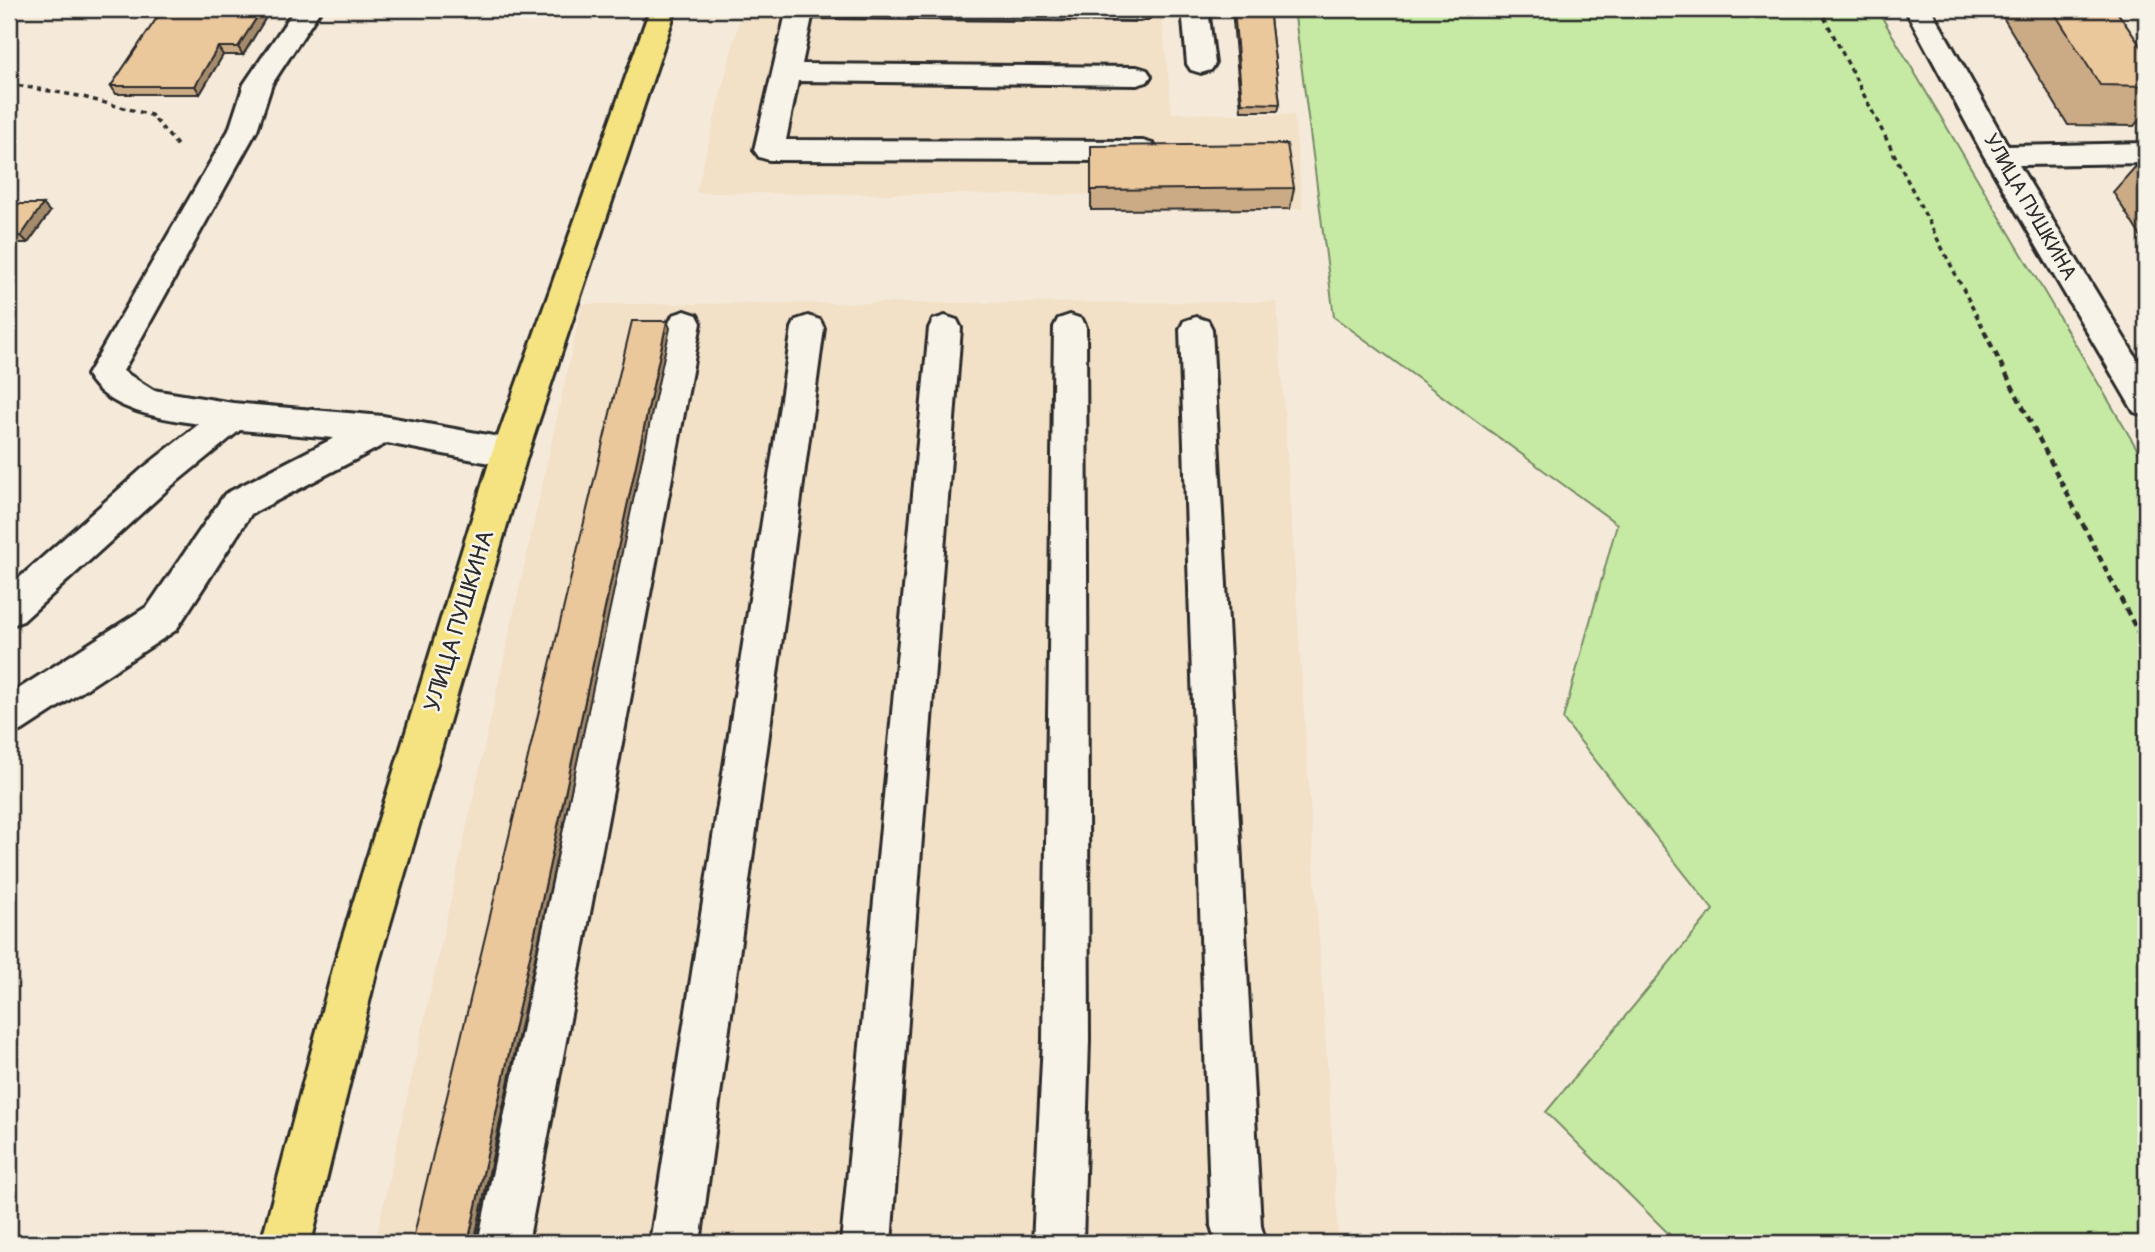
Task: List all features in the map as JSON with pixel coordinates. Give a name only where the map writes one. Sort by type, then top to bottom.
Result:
[{"type":"main road","name":"УЛИЦА ПУШКИНА","points":[[286,1243],[356,965],[510,453],[663,9]]},
{"type":"street","points":[[308,9],[258,84],[243,130],[104,374],[145,402],[233,416],[383,429],[510,453]]},
{"type":"street","points":[[1139,12],[800,9],[769,150],[1166,151]]},
{"type":"street","points":[[1195,9],[1201,64]]},
{"type":"street","name":"УЛИЦА ПУШКИНА","points":[[1918,9],[1999,156],[2146,404]]},
{"type":"street","points":[[786,72],[1137,76]]},
{"type":"street","points":[[1999,156],[2146,153]]},
{"type":"street","points":[[503,1243],[685,323]]},
{"type":"street","points":[[1058,1243],[1066,1040],[1070,327]]},
{"type":"street","points":[[675,1243],[807,328]]},
{"type":"street","points":[[866,1243],[946,328]]},
{"type":"street","points":[[1196,328],[1236,1226],[1241,1243]]},
{"type":"street","points":[[9,610],[156,478],[233,416]]},
{"type":"street","points":[[9,717],[162,618],[238,504],[383,429]]},
{"type":"path","points":[[1820,9],[2146,648]]},
{"type":"path","points":[[9,84],[79,96],[151,115],[177,145]]},
{"type":"shaded area","points":[[742,9],[1161,9],[1172,113],[1294,115],[1303,209],[1103,195],[696,193]]},
{"type":"shaded area","points":[[1277,302],[1339,1243],[375,1243],[582,304]]},
{"type":"green space","points":[[1294,9],[1877,9],[2146,464],[2146,1243],[1678,1243],[1546,1112],[1713,910],[1563,719],[1617,524],[1334,317]]},
{"type":"building","points":[[163,9],[262,9],[238,47],[218,47],[195,86],[111,86]]},
{"type":"building","points":[[1234,9],[1269,9],[1280,104],[1242,103]]},
{"type":"building","points":[[2052,9],[2115,9],[2146,54],[2146,86],[2100,85]]},
{"type":"building","points":[[1287,144],[1294,188],[1091,190],[1091,146]]},
{"type":"building","points":[[2136,166],[2146,166],[2146,182]]},
{"type":"building","points":[[9,204],[43,204],[21,236],[9,236]]},
{"type":"building","points":[[632,321],[667,321],[468,1243],[412,1243]]}]
